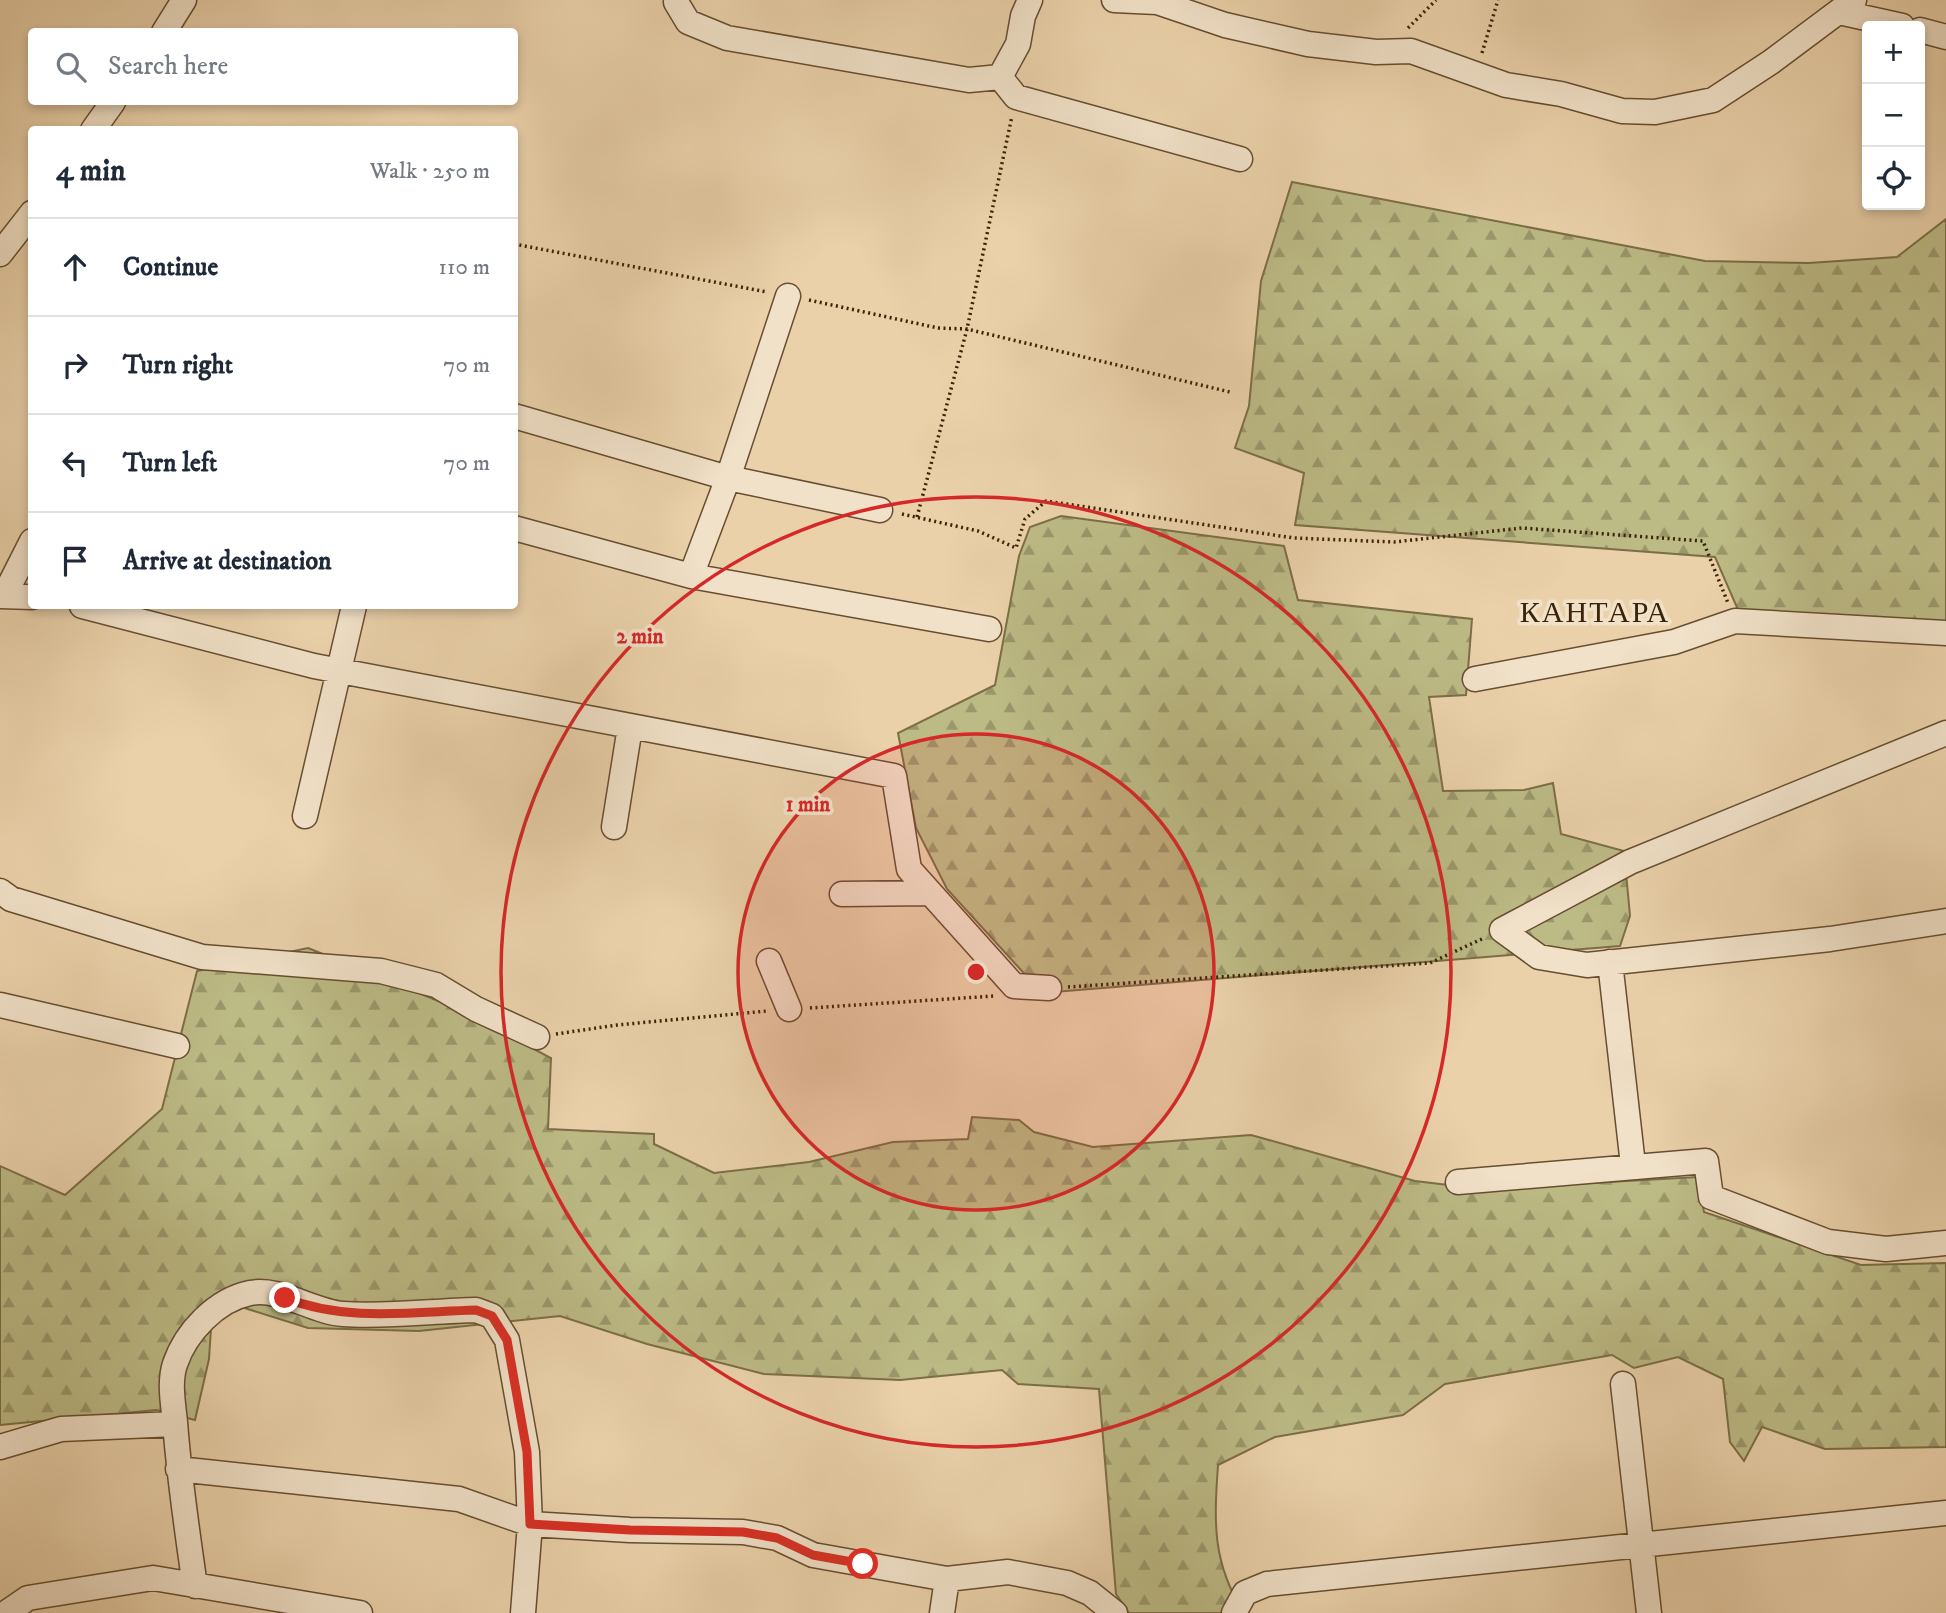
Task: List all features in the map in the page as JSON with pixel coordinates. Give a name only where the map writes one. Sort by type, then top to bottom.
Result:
[{"type":"street","points":[[166,28],[184,0]]},
{"type":"street","points":[[1000,77],[1018,44],[1023,16],[1030,0]]},
{"type":"street","points":[[1114,0],[1157,2],[1225,25],[1308,44],[1376,52],[1411,51],[1506,85],[1561,94],[1622,111],[1655,113],[1713,100],[1847,6],[1888,21]]},
{"type":"street","points":[[676,2],[688,22],[727,38],[969,80],[1000,77]]},
{"type":"street","points":[[1925,31],[1946,37]]},
{"type":"street","points":[[1000,77],[1016,97],[1240,159]]},
{"type":"street","points":[[96,126],[111,105]]},
{"type":"street","points":[[0,254],[28,218]]},
{"type":"street","points":[[691,576],[728,478],[788,296]]},
{"type":"street","points":[[518,417],[728,478],[880,510]]},
{"type":"street","points":[[518,529],[691,576],[989,629]]},
{"type":"street","points":[[28,548],[3,595],[28,597]]},
{"type":"street","points":[[94,609],[341,671],[894,776],[909,869],[1014,986],[1049,988]]},
{"type":"street","points":[[305,816],[353,609]]},
{"type":"street","points":[[1475,678],[1674,642],[1735,621],[1946,633]]},
{"type":"street","points":[[614,827],[630,727]]},
{"type":"street","points":[[1946,733],[1630,862],[1502,930],[1539,957],[1587,965],[1830,939],[1946,921]]},
{"type":"street","points":[[0,891],[11,899],[202,957],[381,971],[436,985],[476,1009],[537,1037]]},
{"type":"street","points":[[842,894],[930,893]]},
{"type":"street","points":[[769,961],[789,1009]]},
{"type":"street","points":[[1610,962],[1633,1165]]},
{"type":"street","points":[[0,1005],[177,1046]]},
{"type":"street","points":[[1458,1182],[1633,1165],[1706,1161],[1711,1197],[1828,1241],[1886,1248],[1946,1243]]},
{"type":"street","points":[[195,1586],[178,1469],[174,1366],[184,1344],[215,1309],[251,1293],[265,1294],[314,1309],[342,1314],[476,1310],[492,1316],[507,1340],[527,1452],[530,1524],[523,1613]]},
{"type":"street","points":[[1623,1384],[1649,1613]]},
{"type":"street","points":[[0,1447],[61,1429],[175,1424]]},
{"type":"street","points":[[178,1469],[459,1499],[530,1524],[630,1530],[743,1532],[777,1538],[813,1555],[947,1579],[1008,1572],[1041,1577],[1090,1593],[1115,1613]]},
{"type":"street","points":[[1234,1613],[1245,1593],[1267,1584],[1946,1513]]},
{"type":"street","points":[[7,1607],[28,1598],[153,1578],[360,1613]]},
{"type":"street","points":[[942,1613],[947,1579]]},
{"type":"path","points":[[917,517],[967,329],[1016,97]]},
{"type":"path","points":[[518,245],[788,296],[938,328],[967,329],[1230,392]]},
{"type":"path","points":[[880,510],[978,531],[1016,548],[1025,519],[1046,501],[1294,538],[1394,542],[1522,528],[1703,541],[1735,621]]},
{"type":"green space","points":[[1292,182],[1705,261],[1809,263],[1897,257],[1946,219],[1946,626],[1739,612],[1715,557],[1295,525],[1304,473],[1235,448],[1249,406],[1261,281]]},
{"type":"green space","points":[[1061,516],[1284,546],[1298,600],[1472,619],[1466,695],[1429,697],[1443,791],[1524,790],[1553,783],[1561,834],[1624,851],[1630,916],[1620,946],[1042,993],[947,889],[916,828],[898,733],[995,685],[1019,556],[1030,527]]},
{"type":"green space","points":[[308,948],[458,1009],[551,1058],[548,1129],[654,1134],[654,1144],[714,1173],[809,1162],[893,1142],[968,1139],[972,1117],[1019,1120],[1034,1132],[1093,1147],[1251,1135],[1415,1181],[1482,1189],[1698,1177],[1704,1212],[1861,1265],[1946,1263],[1946,1447],[1825,1449],[1762,1427],[1744,1461],[1730,1442],[1723,1379],[1678,1357],[1634,1368],[1612,1355],[1445,1384],[1403,1415],[1275,1437],[1218,1465],[1218,1542],[1226,1577],[1244,1613],[1129,1613],[1116,1594],[1099,1389],[1018,1384],[1002,1370],[900,1380],[764,1374],[647,1344],[560,1316],[419,1331],[308,1328],[213,1298],[209,1359],[195,1420],[156,1410],[0,1425],[0,1166],[65,1195],[162,1109],[197,971]]},
{"type":"district","name":"КАНТАРА","points":[[1595,612]]},
{"type":"route","points":[[285,1298],[314,1309],[342,1314],[476,1310],[492,1316],[501,1326],[507,1340],[520,1401],[527,1452],[530,1524],[630,1530],[743,1532],[777,1538],[813,1555],[863,1564]]}]
